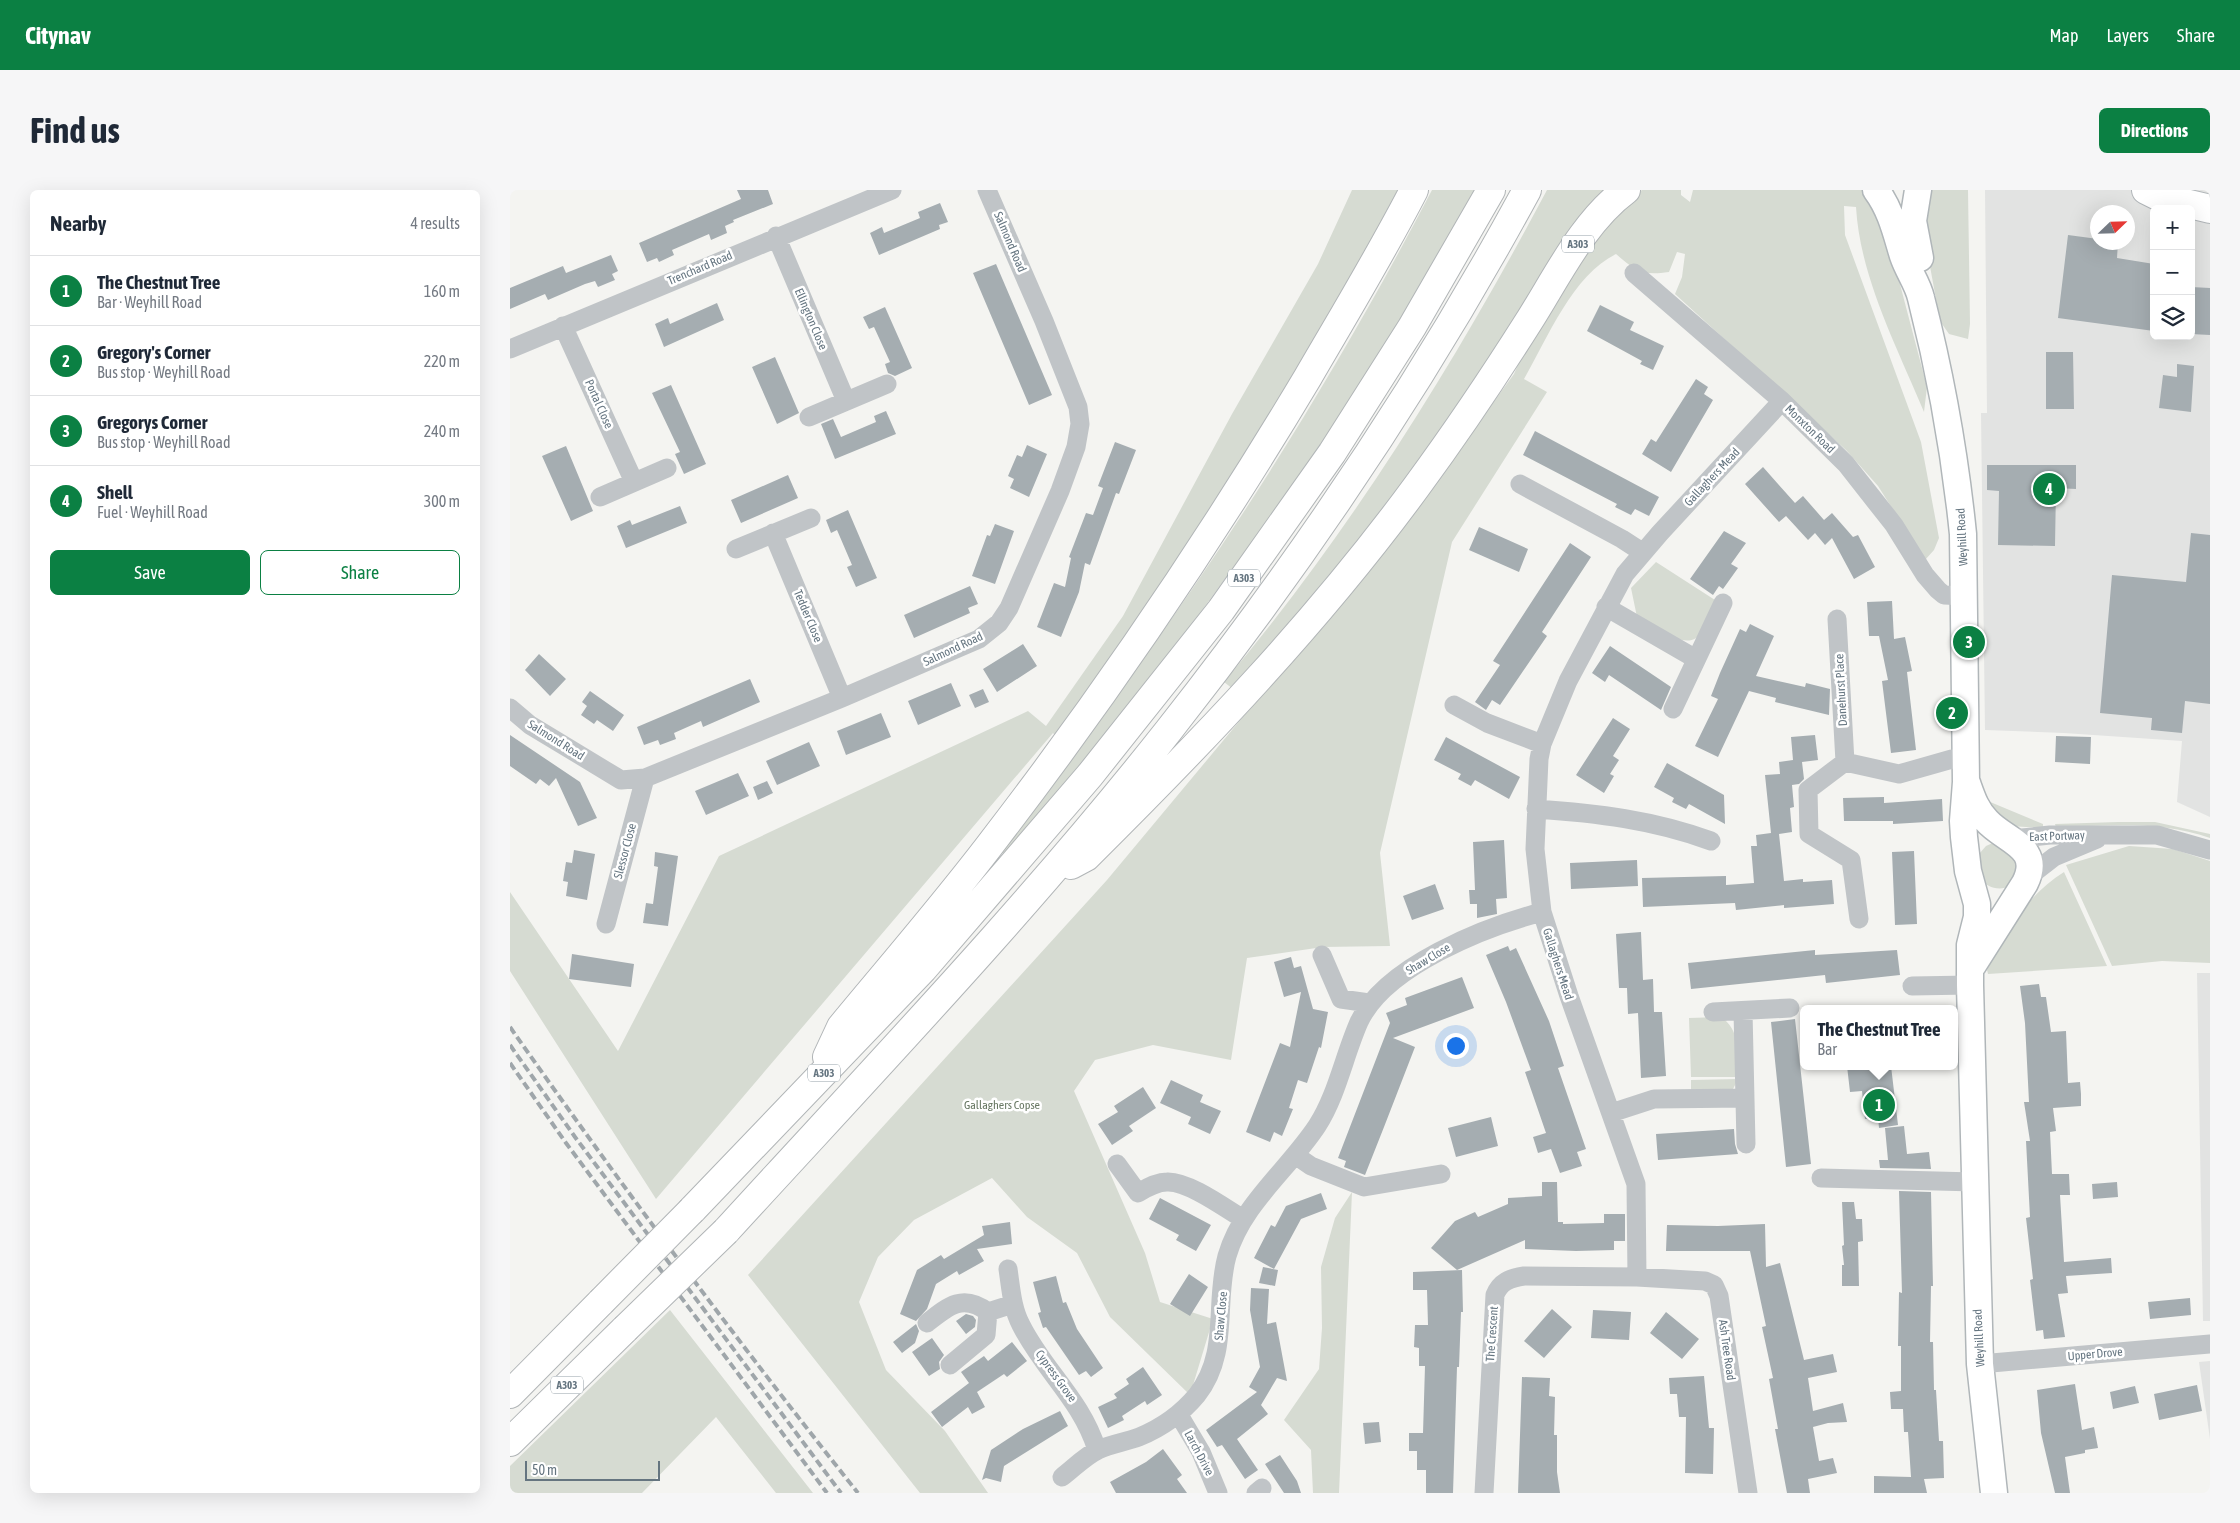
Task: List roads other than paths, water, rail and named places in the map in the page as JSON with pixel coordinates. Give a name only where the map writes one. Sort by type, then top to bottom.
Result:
[{"type":"main road","name":"A303","points":[[813,1085],[841,1028],[963,879],[1040,779],[1118,672],[1193,560],[1277,428],[1360,288],[1414,190]]},
{"type":"main road","name":"A303","points":[[510,1394],[692,1210],[923,969],[1090,775],[1221,610],[1332,453],[1412,327],[1491,190]]},
{"type":"main road","name":"A303","points":[[510,1442],[726,1231],[1044,881],[1167,732],[1297,560],[1425,368],[1527,190]]},
{"type":"main road","name":"A303","points":[[1044,881],[1086,857],[1187,754],[1302,628],[1378,537],[1416,487],[1482,395],[1575,249],[1597,218],[1626,190]]},
{"type":"main road","name":"Weyhill Road","points":[[1876,190],[1888,210],[1904,258],[1921,296],[1950,430],[1959,486],[1963,534],[1964,596],[1966,770],[1963,821],[1968,871],[1977,904],[1977,917],[1970,945],[1970,977],[1980,1364],[1994,1493]]},
{"type":"main road","name":"Weyhill Road","points":[[1918,190],[1913,221],[1922,269],[1921,296]]},
{"type":"main road","points":[[2146,190],[2160,197],[2210,208]]},
{"type":"main road","points":[[2186,190],[2210,208]]},
{"type":"main road","name":"Weyhill Road","points":[[1966,770],[1978,811],[2007,837],[2019,844],[2027,856],[2029,869],[2022,885]]},
{"type":"main road","points":[[1968,856],[1972,848],[1985,838],[2007,837]]},
{"type":"main road","points":[[1972,884],[1982,893],[1993,897],[2004,897],[2022,885]]},
{"type":"main road","points":[[1970,977],[2022,885]]},
{"type":"street","name":"Trenchard Road","points":[[510,349],[776,236],[892,190]]},
{"type":"street","name":"Salmond Road","points":[[510,708],[530,725],[621,780],[645,778],[842,698],[979,639],[999,624],[1020,587],[1060,491],[1076,447],[1080,424],[1078,407],[1044,320],[987,190]]},
{"type":"street","name":"Ellington Close","points":[[776,236],[846,401]]},
{"type":"street","name":"Monxton Road","points":[[1634,273],[1782,401],[1846,464],[1863,483],[1894,525],[1931,584],[1944,594],[1964,596]]},
{"type":"street","name":"Portal Close","points":[[564,326],[634,482]]},
{"type":"street","points":[[809,417],[887,384]]},
{"type":"street","name":"Gallaghers Mead","points":[[1638,1277],[1636,1184],[1563,978],[1542,912],[1536,849],[1536,809],[1542,744],[1568,680],[1606,607],[1626,574],[1642,552],[1782,401]]},
{"type":"street","points":[[600,496],[668,468]]},
{"type":"street","points":[[1520,484],[1622,538],[1642,552]]},
{"type":"street","points":[[736,549],[811,518]]},
{"type":"street","name":"Tedder Close","points":[[773,533],[842,698]]},
{"type":"street","points":[[1673,709],[1723,603]]},
{"type":"street","points":[[1606,607],[1696,659]]},
{"type":"street","name":"Danehurst Place","points":[[1837,619],[1845,762]]},
{"type":"street","points":[[1454,705],[1487,724],[1542,744]]},
{"type":"street","points":[[1858,919],[1851,860],[1809,834],[1808,790],[1845,762],[1898,774],[1952,759],[1966,770]]},
{"type":"street","name":"Slessor Close","points":[[606,924],[645,778]]},
{"type":"street","points":[[1536,809],[1634,820],[1677,828],[1711,841]]},
{"type":"street","name":"East Portway","points":[[2007,837],[2157,835],[2210,850]]},
{"type":"street","name":"East Portway","points":[[2022,885],[2054,857],[2102,836]]},
{"type":"street","name":"Shaw Close","points":[[1062,1476],[1098,1450],[1140,1436],[1179,1415],[1198,1393],[1217,1351],[1227,1258],[1243,1219],[1296,1155],[1318,1124],[1331,1099],[1359,1023],[1369,1003],[1398,977],[1460,940],[1497,924],[1542,912]]},
{"type":"street","points":[[1322,956],[1341,999],[1369,1003]]},
{"type":"street","points":[[1912,986],[1970,977]]},
{"type":"street","points":[[1713,1012],[1790,1008]]},
{"type":"street","points":[[1743,1011],[1746,1144]]},
{"type":"street","points":[[1611,1112],[1654,1100],[1745,1098]]},
{"type":"street","points":[[1296,1155],[1311,1166],[1364,1187],[1441,1174]]},
{"type":"street","points":[[1117,1164],[1133,1199],[1151,1185],[1168,1181],[1202,1193],[1243,1219]]},
{"type":"street","points":[[1821,1178],[1975,1182]]},
{"type":"street","name":"Cypress Grove","points":[[1008,1270],[1013,1304],[1022,1326],[1079,1408],[1092,1432],[1098,1450]]},
{"type":"street","name":"The Crescent","points":[[1484,1493],[1493,1308],[1497,1289],[1509,1279],[1515,1277],[1638,1277]]},
{"type":"street","name":"Ash Tree Road","points":[[1638,1277],[1705,1281],[1714,1285],[1719,1296],[1748,1493]]},
{"type":"street","points":[[927,1323],[959,1302],[971,1302],[988,1312],[1013,1304]]},
{"type":"street","points":[[950,1365],[986,1335],[988,1312]]},
{"type":"street","name":"Upper Drove","points":[[1980,1364],[2210,1344]]},
{"type":"street","name":"Larch Drive","points":[[1179,1415],[1201,1452],[1218,1493]]},
{"type":"railway","points":[[510,1027],[680,1262],[858,1493]]},
{"type":"railway","points":[[510,1045],[575,1137],[841,1493]]},
{"type":"railway","points":[[510,1063],[566,1143],[827,1493]]},
{"type":"place","name":"Shell","points":[[2049,489]]},
{"type":"place","name":"Gregorys Corner","points":[[1969,642]]},
{"type":"place","name":"Gregory's Corner","points":[[1952,713]]},
{"type":"place","name":"The Chestnut Tree","points":[[1879,1105]]},
{"type":"park label","name":"Gallaghers Copse","points":[[1002,1105]]}]
